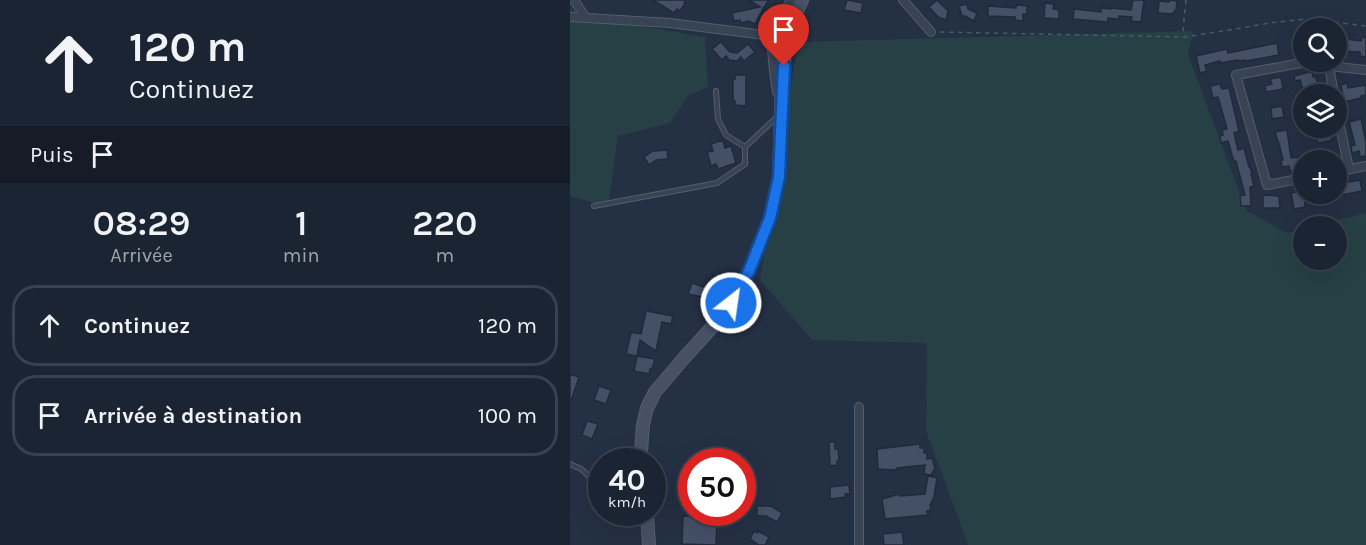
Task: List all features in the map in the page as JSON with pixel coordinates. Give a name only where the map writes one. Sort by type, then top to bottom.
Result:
[{"type":"main road","points":[[641,448],[647,408],[656,392],[724,314],[738,293],[770,218],[779,177],[782,80],[788,39],[791,24],[802,0]]},
{"type":"main road","points":[[647,526],[649,545]]},
{"type":"street","points":[[574,0],[585,17]]},
{"type":"street","points":[[781,106],[777,91],[772,36],[791,0]]},
{"type":"street","points":[[903,0],[931,32]]},
{"type":"street","points":[[570,17],[670,23],[772,36]]},
{"type":"street","points":[[1293,64],[1236,75],[1267,185],[1293,180]]},
{"type":"street","points":[[1347,68],[1366,70]]},
{"type":"street","points":[[1342,138],[1349,169],[1366,166]]},
{"type":"street","points":[[859,406],[859,545]]},
{"type":"lane","points":[[716,92],[718,119],[726,135],[745,147]]},
{"type":"lane","points":[[594,206],[717,183],[745,164],[745,147],[781,106]]},
{"type":"lane","points":[[570,464],[588,475]]},
{"type":"path","points":[[1186,0],[1183,30],[1186,37]]},
{"type":"path","points":[[931,32],[1186,37],[1307,19],[1366,26]]},
{"type":"green space","points":[[570,5],[577,18],[612,21],[705,37],[708,87],[688,96],[670,123],[618,136],[608,207],[570,196]]},
{"type":"green space","points":[[1194,31],[1188,54],[1246,210],[1286,233],[1293,231],[1293,270],[1347,270],[1347,218],[1366,213],[1366,545],[968,545],[926,431],[927,343],[812,340],[760,280],[798,42]]},
{"type":"building","points":[[653,0],[685,0],[680,11],[677,9],[674,13]]},
{"type":"building","points":[[749,0],[769,0],[755,24],[748,21],[741,23],[740,20],[734,21],[732,13],[760,7]]},
{"type":"building","points":[[847,0],[863,3],[861,13],[844,10]]},
{"type":"building","points":[[937,0],[948,11],[946,20],[938,17],[929,7]]},
{"type":"building","points":[[1133,0],[1144,0],[1141,22],[1131,21],[1132,17],[1119,16],[1119,19],[1108,18],[1108,22],[1073,19],[1074,9],[1101,12],[1101,8],[1131,10]]},
{"type":"building","points":[[1170,0],[1177,1],[1176,10],[1172,14],[1158,13],[1159,1],[1169,2]]},
{"type":"building","points":[[1045,3],[1054,4],[1053,9],[1059,10],[1059,19],[1044,18]]},
{"type":"building","points":[[967,4],[968,9],[977,13],[974,21],[962,16],[959,6]]},
{"type":"building","points":[[1016,5],[1027,6],[1027,14],[1023,14],[1023,21],[1015,20],[1015,17],[988,16],[988,6],[1016,8]]},
{"type":"building","points":[[1362,37],[1366,38],[1366,57],[1360,56],[1360,52],[1347,51],[1347,39],[1361,41]]},
{"type":"building","points":[[721,42],[730,52],[737,53],[748,44],[755,52],[744,61],[741,57],[737,61],[729,60],[726,56],[722,60],[712,49]]},
{"type":"building","points":[[1277,43],[1279,55],[1246,61],[1220,63],[1220,61],[1205,65],[1207,71],[1200,73],[1196,56],[1227,49],[1228,53]]},
{"type":"building","points":[[1312,72],[1318,84],[1301,84],[1300,80],[1295,81],[1294,76]]},
{"type":"building","points":[[735,75],[746,75],[746,106],[735,105],[733,101]]},
{"type":"building","points":[[1281,77],[1283,89],[1266,92],[1265,86],[1272,84],[1270,79]]},
{"type":"building","points":[[1347,83],[1348,88],[1366,85],[1366,95],[1347,101],[1347,84],[1344,84]]},
{"type":"building","points":[[1220,84],[1222,89],[1229,88],[1239,131],[1234,133],[1238,150],[1244,148],[1252,173],[1254,186],[1250,187],[1251,206],[1241,206],[1240,196],[1245,195],[1236,161],[1234,162],[1228,141],[1221,143],[1222,130],[1227,129],[1218,97],[1213,98],[1210,86]]},
{"type":"building","points":[[1282,106],[1284,117],[1272,119],[1271,108]]},
{"type":"building","points":[[1361,119],[1366,142],[1366,156],[1360,157],[1359,151],[1352,153],[1351,146],[1355,145],[1349,122]]},
{"type":"building","points":[[1287,130],[1291,158],[1293,158],[1293,170],[1290,171],[1289,166],[1282,167],[1281,160],[1283,160],[1275,132]]},
{"type":"building","points":[[1317,138],[1332,138],[1332,140],[1318,143]]},
{"type":"building","points":[[723,140],[725,148],[731,146],[736,163],[718,169],[716,164],[711,166],[707,152],[713,151],[711,144]]},
{"type":"building","points":[[667,150],[668,159],[656,160],[649,165],[644,157],[653,151]]},
{"type":"building","points":[[1360,180],[1362,191],[1347,194],[1347,182]]},
{"type":"building","points":[[1263,195],[1279,196],[1280,208],[1263,208]]},
{"type":"building","points":[[1293,204],[1305,204],[1305,207],[1294,209]]},
{"type":"building","points":[[692,283],[710,289],[707,298],[688,294]]},
{"type":"building","points":[[646,311],[673,316],[671,324],[662,322],[656,351],[640,340],[637,356],[626,354],[631,333],[629,332],[641,334]]},
{"type":"building","points":[[637,356],[655,359],[649,374],[634,371]]},
{"type":"building","points":[[570,374],[579,377],[571,401],[570,401]]},
{"type":"building","points":[[599,386],[611,390],[606,404],[594,400]]},
{"type":"building","points":[[587,421],[598,424],[592,439],[582,435]]},
{"type":"building","points":[[829,442],[835,442],[835,449],[838,449],[837,465],[830,466]]},
{"type":"building","points":[[920,444],[920,448],[924,448],[924,453],[927,453],[927,459],[932,458],[935,468],[931,475],[924,474],[925,465],[897,468],[897,470],[878,469],[877,449]]},
{"type":"building","points":[[928,476],[937,478],[934,497],[930,505],[931,510],[927,511],[928,515],[885,519],[882,499],[900,494],[900,496],[925,494]]},
{"type":"building","points":[[849,485],[850,494],[845,494],[846,497],[830,499],[830,487]]},
{"type":"building","points":[[757,506],[771,506],[782,513],[777,522],[766,516],[757,516]]},
{"type":"building","points":[[683,526],[717,526],[716,545],[682,544]]},
{"type":"building","points":[[754,531],[769,537],[765,545],[759,545],[750,539]]},
{"type":"building","points":[[902,532],[904,545],[884,545],[883,534]]},
{"type":"route","points":[[731,303],[749,271],[770,218],[779,177],[784,66]]}]
